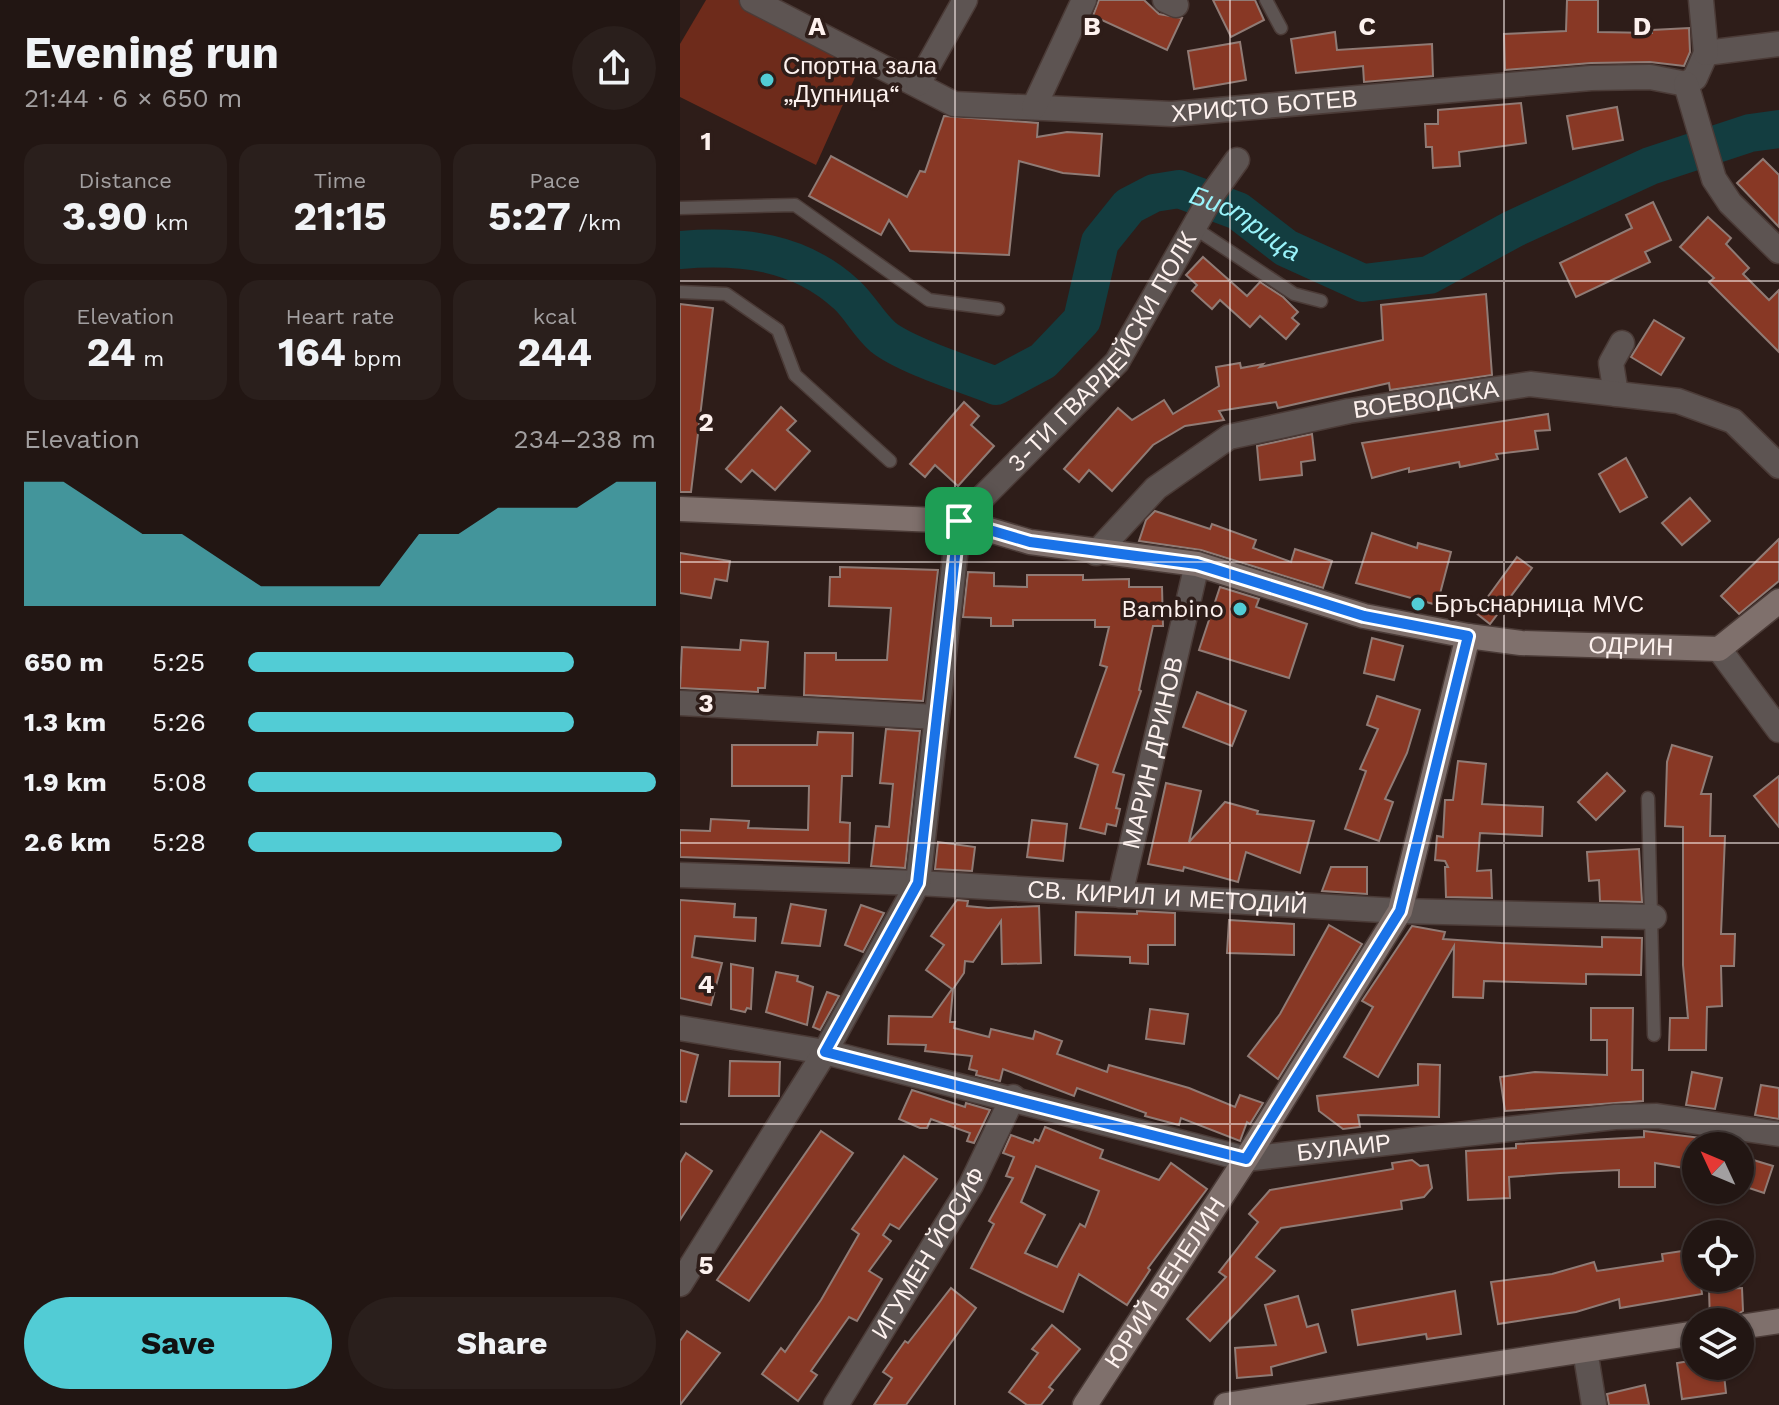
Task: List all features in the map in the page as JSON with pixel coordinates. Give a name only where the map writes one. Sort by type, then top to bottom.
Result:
[{"type":"street","name":"ХРИСТО БОТЕВ","points":[[752,0],[954,104],[1172,114],[1591,78],[1650,77],[1689,95]]},
{"type":"street","points":[[918,84],[965,0]]},
{"type":"street","points":[[1034,107],[1084,0]]},
{"type":"street","points":[[1701,0],[1706,53],[1689,95],[1714,179],[1730,203],[1779,251]]},
{"type":"street","points":[[1706,53],[1779,44]]},
{"type":"street","name":"3-ТИ ГВАРДЕЙСКИ ПОЛК","points":[[959,521],[1117,362],[1214,192],[1237,160]]},
{"type":"street","points":[[1616,394],[1611,363],[1622,343]]},
{"type":"street","name":"ВОЕВОДСКА","points":[[1096,553],[1156,488],[1229,437],[1349,411],[1530,384],[1678,401],[1733,421],[1779,466]]},
{"type":"street","name":"ОДРИН","points":[[680,509],[959,521],[1030,542],[1197,564],[1364,616],[1468,636],[1521,643],[1719,649]]},
{"type":"street","points":[[680,1284],[825,1052],[918,883],[959,521]]},
{"type":"street","name":"МАРИН ДРИНОВ","points":[[1120,895],[1197,564]]},
{"type":"street","points":[[1779,601],[1719,649],[1779,730]]},
{"type":"street","name":"ЮРИЙ ВЕНЕЛИН","points":[[1085,1405],[1246,1159],[1400,911],[1468,636]]},
{"type":"street","points":[[680,703],[936,717]]},
{"type":"street","name":"СВ. КИРИЛ И МЕТОДИЙ","points":[[680,875],[918,883],[1400,911],[1654,917]]},
{"type":"street","name":"БУЛАИР","points":[[680,1028],[825,1052],[1013,1097],[1246,1159],[1615,1117],[1657,1116],[1779,1134]]},
{"type":"street","name":"ИГУМЕН ЙОСИФ","points":[[836,1405],[971,1185],[1013,1097]]},
{"type":"street","points":[[1754,1325],[1779,1321]]},
{"type":"street","points":[[1226,1405],[1682,1335]]},
{"type":"street","points":[[1585,1350],[1594,1405]]},
{"type":"lane","points":[[1266,0],[1281,28]]},
{"type":"lane","points":[[680,208],[795,205],[929,300],[998,309]]},
{"type":"lane","points":[[1199,222],[1294,294],[1321,301]]},
{"type":"lane","points":[[680,292],[726,294],[778,330],[795,375],[890,461]]},
{"type":"lane","points":[[1648,798],[1654,917],[1654,1035]]},
{"type":"shaded area","name":"Спортна зала „Дупница“","points":[[706,0],[739,0],[861,64],[816,165],[680,97],[680,44]]},
{"type":"building","points":[[1099,0],[1144,0],[1159,14],[1182,18],[1167,50],[1093,16]]},
{"type":"building","points":[[1213,0],[1255,0],[1264,20],[1231,37]]},
{"type":"building","points":[[1567,0],[1598,0],[1598,32],[1652,33],[1652,30],[1689,28],[1690,52],[1684,66],[1650,62],[1591,63],[1505,70],[1504,34],[1566,31]]},
{"type":"building","points":[[1335,32],[1337,50],[1432,44],[1433,76],[1364,82],[1363,66],[1296,73],[1291,39]]},
{"type":"building","points":[[1240,42],[1246,80],[1194,89],[1188,51]]},
{"type":"building","points":[[1521,103],[1526,143],[1459,152],[1460,166],[1433,168],[1432,147],[1426,147],[1425,124],[1438,124],[1438,110]]},
{"type":"building","points":[[1617,107],[1623,140],[1573,149],[1567,116]]},
{"type":"building","points":[[944,116],[1038,123],[1037,137],[1067,132],[1102,134],[1099,176],[1063,173],[1019,161],[1009,255],[910,251],[889,220],[881,235],[809,196],[831,156],[907,197],[920,171],[925,172]]},
{"type":"building","points":[[1763,159],[1779,175],[1779,227],[1737,183]]},
{"type":"building","points":[[1653,202],[1671,240],[1645,252],[1650,262],[1576,297],[1560,263],[1632,228],[1626,215]]},
{"type":"building","points":[[1708,217],[1731,238],[1726,244],[1749,268],[1743,274],[1769,300],[1779,290],[1779,352],[1709,282],[1714,278],[1680,247]]},
{"type":"building","points":[[1203,257],[1247,296],[1260,282],[1283,297],[1298,312],[1292,318],[1299,324],[1286,339],[1260,316],[1250,327],[1220,300],[1212,309],[1192,291],[1197,285],[1186,275]]},
{"type":"building","points":[[1486,294],[1492,375],[1390,390],[1389,383],[1278,408],[1276,402],[1219,411],[1224,420],[1185,426],[1153,445],[1112,491],[1089,470],[1079,482],[1064,469],[1118,408],[1132,420],[1164,400],[1173,414],[1219,386],[1216,367],[1240,363],[1241,368],[1263,364],[1260,367],[1383,340],[1381,305]]},
{"type":"building","points":[[680,304],[713,308],[691,492],[680,492]]},
{"type":"building","points":[[1654,320],[1684,338],[1661,375],[1631,357]]},
{"type":"building","points":[[964,402],[979,416],[971,425],[994,446],[958,486],[935,465],[925,477],[910,464]]},
{"type":"building","points":[[781,407],[796,421],[787,430],[810,451],[775,490],[752,470],[741,482],[726,469]]},
{"type":"building","points":[[1548,414],[1550,430],[1535,431],[1538,449],[1496,454],[1498,459],[1460,467],[1459,462],[1409,472],[1409,468],[1372,478],[1362,443]]},
{"type":"building","points":[[1312,434],[1315,460],[1301,462],[1302,475],[1260,480],[1257,446]]},
{"type":"building","points":[[1626,458],[1647,497],[1620,512],[1599,474]]},
{"type":"building","points":[[1690,498],[1710,521],[1682,545],[1662,523]]},
{"type":"building","points":[[1155,511],[1210,529],[1212,524],[1256,540],[1253,548],[1291,562],[1295,549],[1332,561],[1323,588],[1201,550],[1139,541],[1146,520]]},
{"type":"building","points":[[1372,533],[1417,548],[1418,543],[1451,552],[1437,605],[1356,583]]},
{"type":"building","points":[[1779,539],[1779,581],[1739,614],[1721,596]]},
{"type":"building","points":[[680,553],[730,561],[727,581],[715,579],[711,598],[680,593]]},
{"type":"building","points":[[1517,557],[1532,568],[1490,624],[1476,613]]},
{"type":"building","points":[[840,567],[938,570],[923,701],[804,695],[805,653],[836,653],[836,660],[887,660],[891,608],[829,606],[830,577],[840,577]]},
{"type":"building","points":[[968,572],[994,573],[994,586],[1027,587],[1027,575],[1083,575],[1083,580],[1129,579],[1129,587],[1162,587],[1163,626],[1153,626],[1141,691],[1113,772],[1124,775],[1116,808],[1120,809],[1116,826],[1107,824],[1105,834],[1080,828],[1098,765],[1075,757],[1107,667],[1100,665],[1109,627],[1095,627],[1095,620],[1013,620],[1013,626],[991,626],[991,618],[963,617]]},
{"type":"building","points":[[1220,587],[1259,599],[1256,607],[1307,624],[1289,678],[1199,650]]},
{"type":"building","points":[[1372,638],[1403,646],[1394,680],[1364,673]]},
{"type":"building","points":[[741,640],[768,642],[765,688],[758,688],[758,692],[680,688],[682,647],[740,650]]},
{"type":"building","points":[[1197,692],[1246,711],[1232,746],[1183,727]]},
{"type":"building","points":[[1377,696],[1420,710],[1407,753],[1385,799],[1393,802],[1379,841],[1345,829],[1366,771],[1360,769],[1378,729],[1367,725]]},
{"type":"building","points":[[886,729],[920,731],[905,868],[871,866],[876,826],[889,827],[893,784],[880,783]]},
{"type":"building","points":[[818,732],[853,733],[852,776],[842,776],[840,822],[850,823],[849,863],[680,857],[680,830],[710,831],[711,819],[749,821],[748,828],[808,830],[809,786],[732,786],[732,745],[817,745]]},
{"type":"building","points":[[1672,745],[1712,757],[1701,794],[1711,794],[1710,836],[1725,836],[1721,934],[1735,934],[1734,966],[1721,966],[1722,1006],[1707,1007],[1706,1050],[1669,1050],[1670,1018],[1688,1018],[1683,965],[1683,827],[1665,826],[1667,762]]},
{"type":"building","points":[[1458,761],[1486,764],[1482,804],[1543,807],[1542,836],[1480,833],[1477,871],[1491,870],[1492,898],[1446,897],[1445,867],[1448,867],[1445,861],[1435,860],[1437,836],[1443,837],[1445,800],[1453,800]]},
{"type":"building","points":[[1607,773],[1625,791],[1596,820],[1578,802]]},
{"type":"building","points":[[1779,776],[1779,827],[1754,796]]},
{"type":"building","points":[[1166,783],[1201,791],[1189,842],[1225,802],[1258,811],[1257,814],[1314,821],[1300,873],[1246,852],[1238,882],[1184,867],[1183,871],[1148,864]]},
{"type":"building","points":[[1032,820],[1067,824],[1063,861],[1027,857]]},
{"type":"building","points":[[938,842],[975,847],[972,871],[935,869]]},
{"type":"building","points":[[1639,849],[1642,902],[1600,901],[1599,880],[1589,881],[1587,852]]},
{"type":"building","points":[[1331,867],[1367,867],[1367,894],[1322,891]]},
{"type":"building","points":[[680,900],[735,904],[734,917],[756,918],[755,941],[695,936],[692,957],[722,963],[711,1005],[680,998]]},
{"type":"building","points":[[957,900],[968,901],[967,906],[988,908],[1039,906],[1041,963],[1002,964],[1001,921],[973,962],[965,961],[964,973],[953,989],[950,1022],[955,1022],[954,1028],[989,1037],[991,1029],[1033,1039],[1035,1031],[1062,1041],[1057,1054],[1107,1072],[1109,1065],[1189,1088],[1235,1107],[1240,1095],[1263,1103],[1250,1124],[1247,1122],[1240,1141],[1181,1118],[1179,1125],[1145,1116],[1146,1113],[1077,1088],[1074,1096],[1003,1069],[1000,1081],[976,1075],[977,1071],[969,1069],[972,1056],[925,1051],[926,1045],[888,1044],[889,1016],[932,1017],[952,989],[926,970],[944,945],[931,936]]},
{"type":"building","points":[[791,904],[826,910],[820,946],[782,943]]},
{"type":"building","points":[[861,905],[884,913],[863,952],[845,945]]},
{"type":"building","points":[[1137,911],[1175,913],[1175,945],[1148,945],[1148,964],[1130,963],[1130,957],[1075,955],[1076,912],[1137,914]]},
{"type":"building","points":[[1229,920],[1294,924],[1294,955],[1227,953]]},
{"type":"building","points":[[1329,925],[1362,944],[1278,1079],[1248,1056],[1280,1014]]},
{"type":"building","points":[[1412,926],[1445,932],[1443,939],[1501,943],[1602,947],[1602,937],[1642,938],[1641,975],[1586,974],[1586,984],[1484,981],[1483,998],[1453,997],[1454,946],[1378,1077],[1344,1057],[1373,1007],[1362,1001]]},
{"type":"building","points":[[731,964],[753,968],[751,1009],[747,1008],[745,1012],[731,1009]]},
{"type":"building","points":[[776,972],[798,976],[797,981],[813,987],[807,1025],[766,1012]]},
{"type":"building","points":[[827,992],[839,996],[820,1030],[813,1027]]},
{"type":"building","points":[[1591,1008],[1633,1008],[1632,1070],[1643,1070],[1643,1101],[1505,1111],[1500,1077],[1535,1072],[1607,1075],[1607,1040],[1591,1040]]},
{"type":"building","points":[[1150,1009],[1188,1014],[1184,1044],[1146,1039]]},
{"type":"building","points":[[680,1050],[698,1055],[686,1102],[680,1101]]},
{"type":"building","points":[[730,1061],[780,1062],[779,1096],[729,1096]]},
{"type":"building","points":[[1418,1064],[1440,1065],[1439,1117],[1358,1115],[1360,1127],[1343,1129],[1319,1111],[1317,1096],[1418,1085]]},
{"type":"building","points":[[1692,1072],[1722,1078],[1715,1109],[1686,1105]]},
{"type":"building","points":[[1761,1085],[1779,1088],[1779,1119],[1755,1115]]},
{"type":"building","points":[[912,1090],[965,1107],[966,1103],[990,1110],[974,1143],[967,1141],[970,1133],[931,1119],[927,1128],[920,1128],[899,1119]]},
{"type":"building","points":[[1045,1127],[1103,1150],[1100,1158],[1159,1180],[1171,1163],[1207,1189],[1148,1268],[1150,1270],[1127,1305],[1079,1274],[1063,1312],[971,1268],[994,1224],[989,1221],[1013,1178],[1006,1176],[1014,1157],[1003,1153],[1011,1135],[1033,1143],[1035,1139],[1039,1141]],"holes":[[[1036,1166],[1099,1191],[1085,1227],[1080,1224],[1057,1267],[1025,1253],[1045,1215],[1021,1202]]]},
{"type":"building","points":[[821,1131],[853,1153],[749,1301],[717,1280]]},
{"type":"building","points":[[1644,1131],[1682,1136],[1682,1168],[1655,1163],[1655,1187],[1619,1187],[1619,1170],[1560,1173],[1509,1177],[1510,1198],[1468,1200],[1466,1151],[1516,1148],[1516,1144],[1644,1137]]},
{"type":"building","points":[[686,1153],[712,1171],[680,1220],[680,1163]]},
{"type":"building","points":[[904,1156],[937,1179],[899,1229],[890,1224],[883,1235],[891,1241],[869,1271],[882,1279],[857,1321],[849,1317],[811,1371],[817,1375],[798,1401],[762,1374],[781,1348],[785,1352],[821,1300],[859,1234],[852,1229]]},
{"type":"building","points":[[1412,1160],[1420,1166],[1428,1165],[1432,1188],[1424,1197],[1401,1201],[1402,1209],[1281,1228],[1256,1257],[1275,1271],[1210,1341],[1187,1319],[1226,1277],[1219,1272],[1258,1222],[1249,1214],[1270,1190],[1393,1169],[1392,1163]]},
{"type":"building","points":[[1754,1160],[1773,1166],[1764,1193],[1754,1190]]},
{"type":"building","points":[[1682,1251],[1682,1292],[1702,1294],[1620,1308],[1619,1299],[1576,1312],[1498,1324],[1491,1282],[1552,1274],[1594,1262],[1597,1271],[1663,1261],[1662,1254]]},
{"type":"building","points":[[951,1288],[976,1308],[906,1405],[874,1405],[892,1378],[883,1372],[905,1341],[908,1343]]},
{"type":"building","points":[[1455,1291],[1461,1334],[1427,1339],[1426,1334],[1358,1345],[1352,1310]]},
{"type":"building","points":[[1709,1292],[1742,1292],[1743,1308],[1710,1308]]},
{"type":"building","points":[[1298,1296],[1307,1327],[1318,1324],[1326,1352],[1271,1367],[1272,1375],[1237,1378],[1235,1348],[1276,1345],[1265,1305]]},
{"type":"building","points":[[1052,1325],[1080,1349],[1049,1387],[1053,1390],[1041,1405],[1027,1405],[1009,1392],[1038,1353],[1032,1349]]},
{"type":"building","points":[[687,1331],[720,1353],[680,1405],[680,1341]]},
{"type":"building","points":[[1682,1362],[1682,1380],[1725,1380],[1726,1393],[1682,1399],[1677,1363]]},
{"type":"building","points":[[1645,1385],[1649,1405],[1609,1405],[1607,1394]]},
{"type":"waterway","name":"Бистрица","points":[[680,250],[747,250],[790,260],[829,280],[893,344],[996,386],[1043,361],[1082,320],[1100,242],[1129,206],[1154,193],[1179,189],[1238,211],[1286,248],[1363,283],[1429,275],[1513,229],[1650,166],[1750,133],[1779,129]]},
{"type":"place","name":"Спортна зала „Дупница“","points":[[767,80]]},
{"type":"place","name":"Бръснарница MVC","points":[[1418,604]]},
{"type":"place","name":"Bambino","points":[[1240,609]]},
{"type":"route","points":[[959,521],[1030,542],[1197,564],[1364,616],[1468,636],[1400,911],[1246,1159],[1013,1097],[825,1052],[918,883],[959,521]]}]
